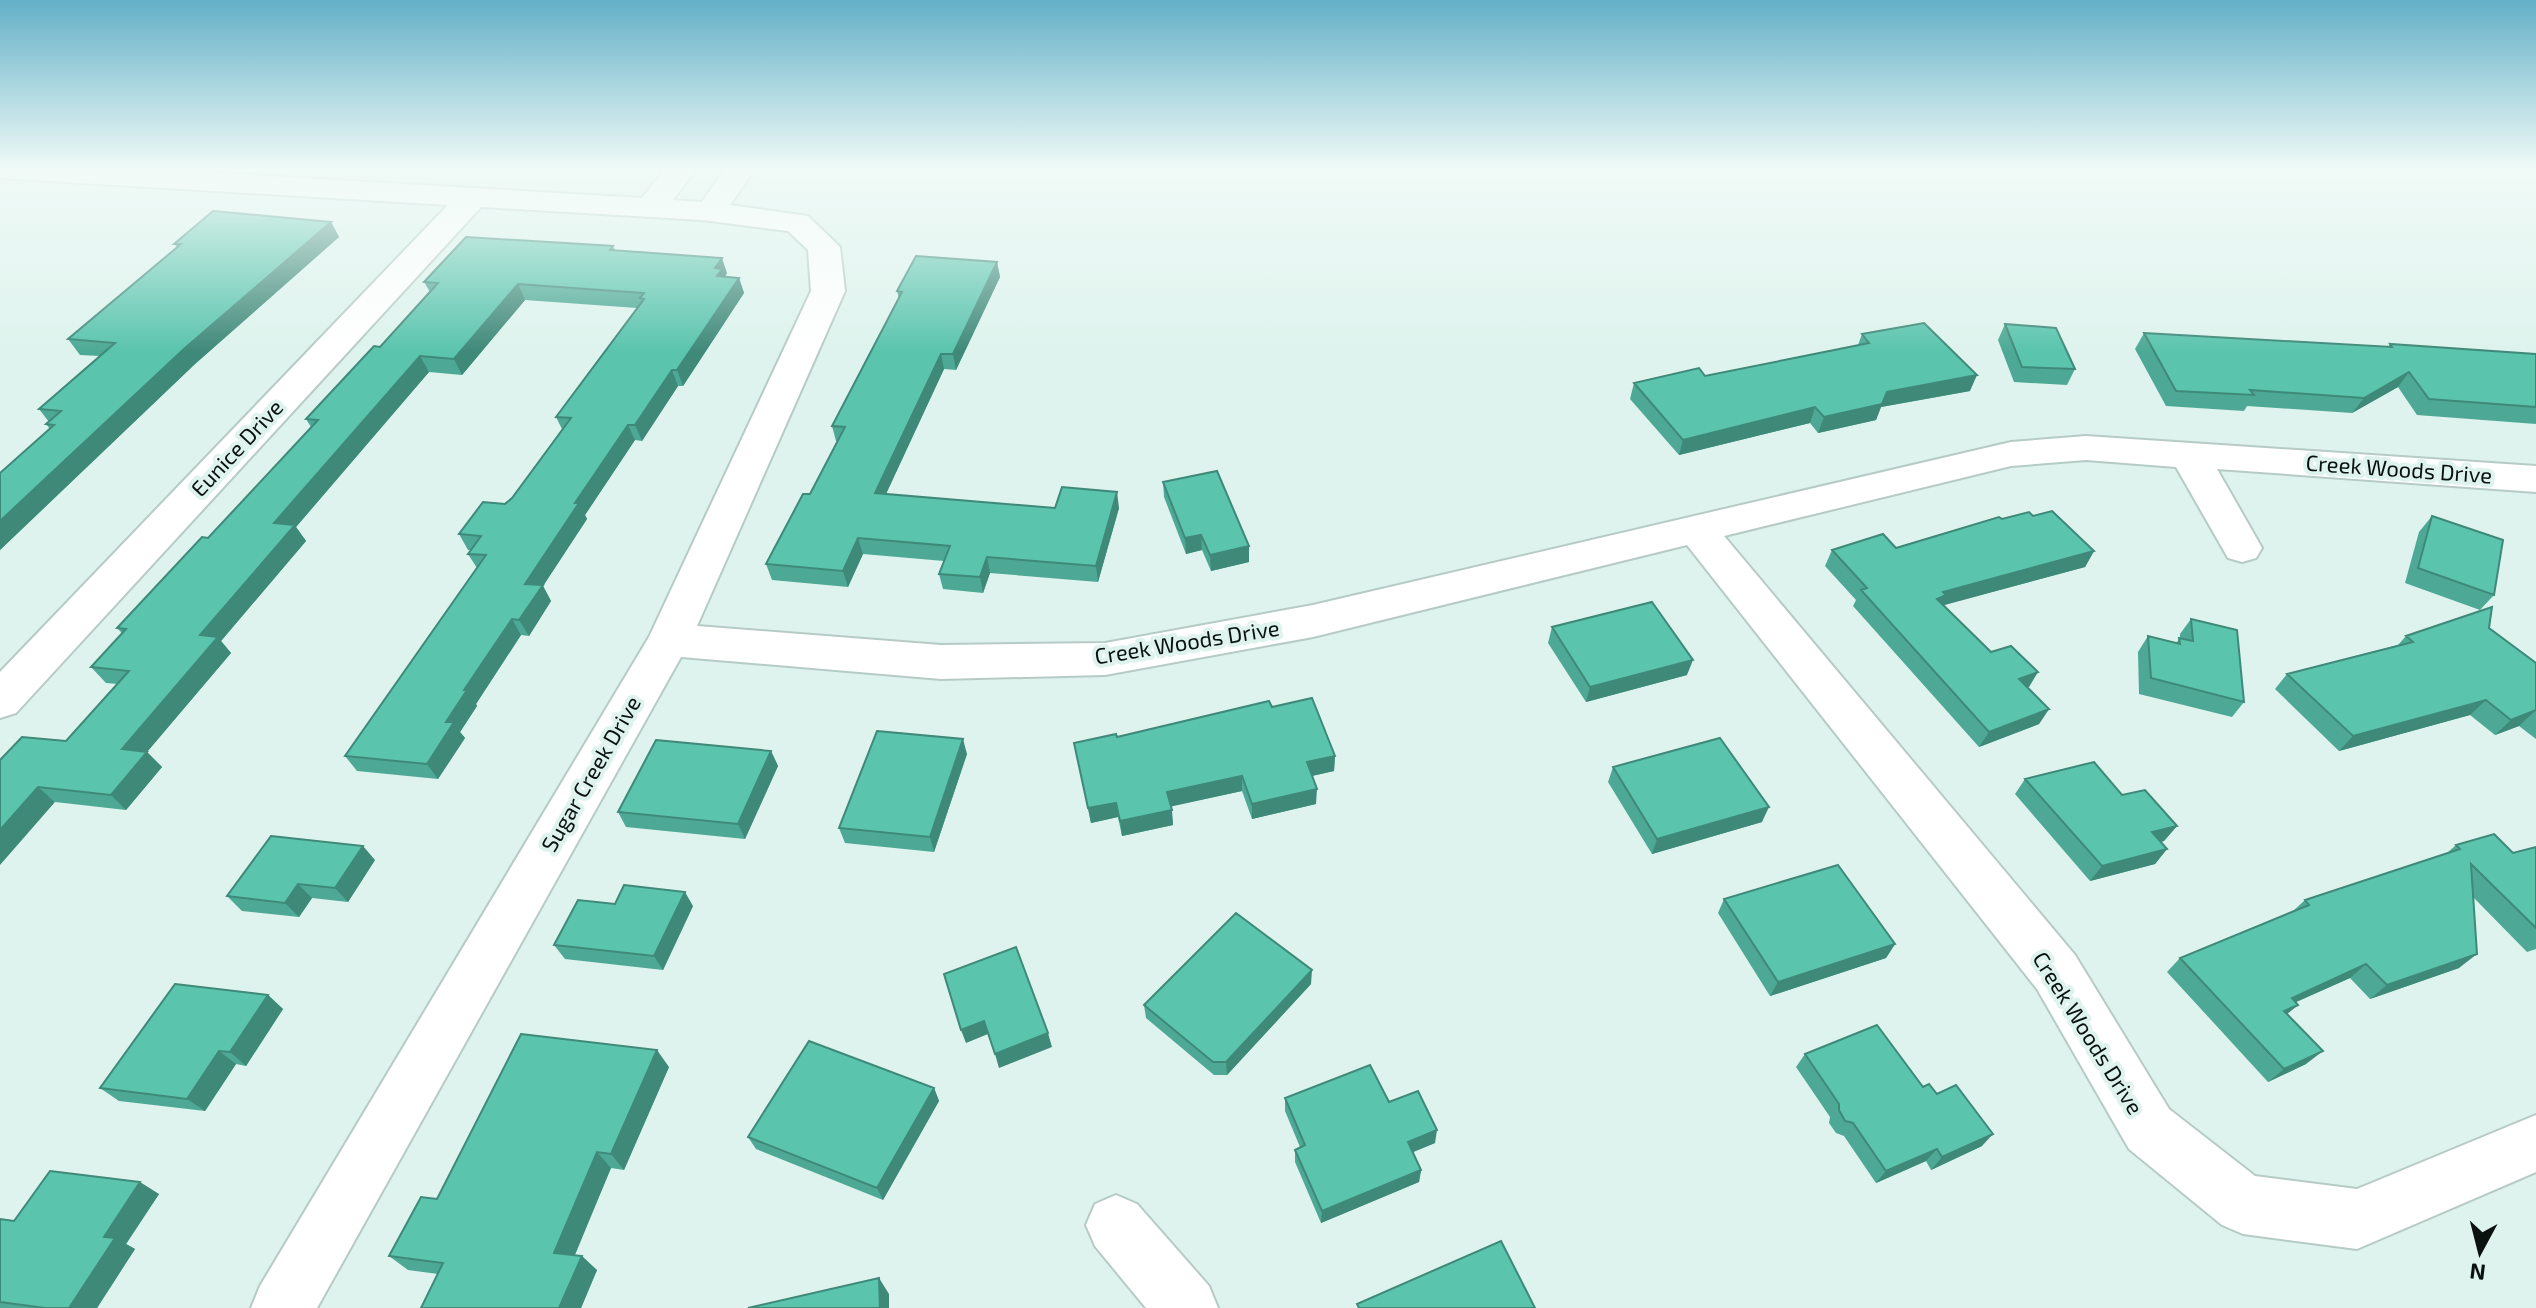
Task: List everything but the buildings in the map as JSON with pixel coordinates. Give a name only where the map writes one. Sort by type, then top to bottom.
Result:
[{"type":"street","name":"Eunice Drive","points":[[0,701],[442,230]]},
{"type":"street","name":"Sugar Creek Drive","points":[[282,1308],[669,640],[828,291],[824,247],[805,230]]},
{"type":"street","name":"Creek Woods Drive","points":[[669,640],[941,662],[1105,659],[1313,621],[2011,454],[2086,448],[2536,479]]},
{"type":"street","points":[[2189,455],[2242,548]]},
{"type":"street","name":"Creek Woods Drive","points":[[1696,529],[2056,972],[2149,1129],[2243,1204],[2357,1219],[2536,1143]]},
{"type":"street","points":[[1116,1225],[1187,1308]]}]
